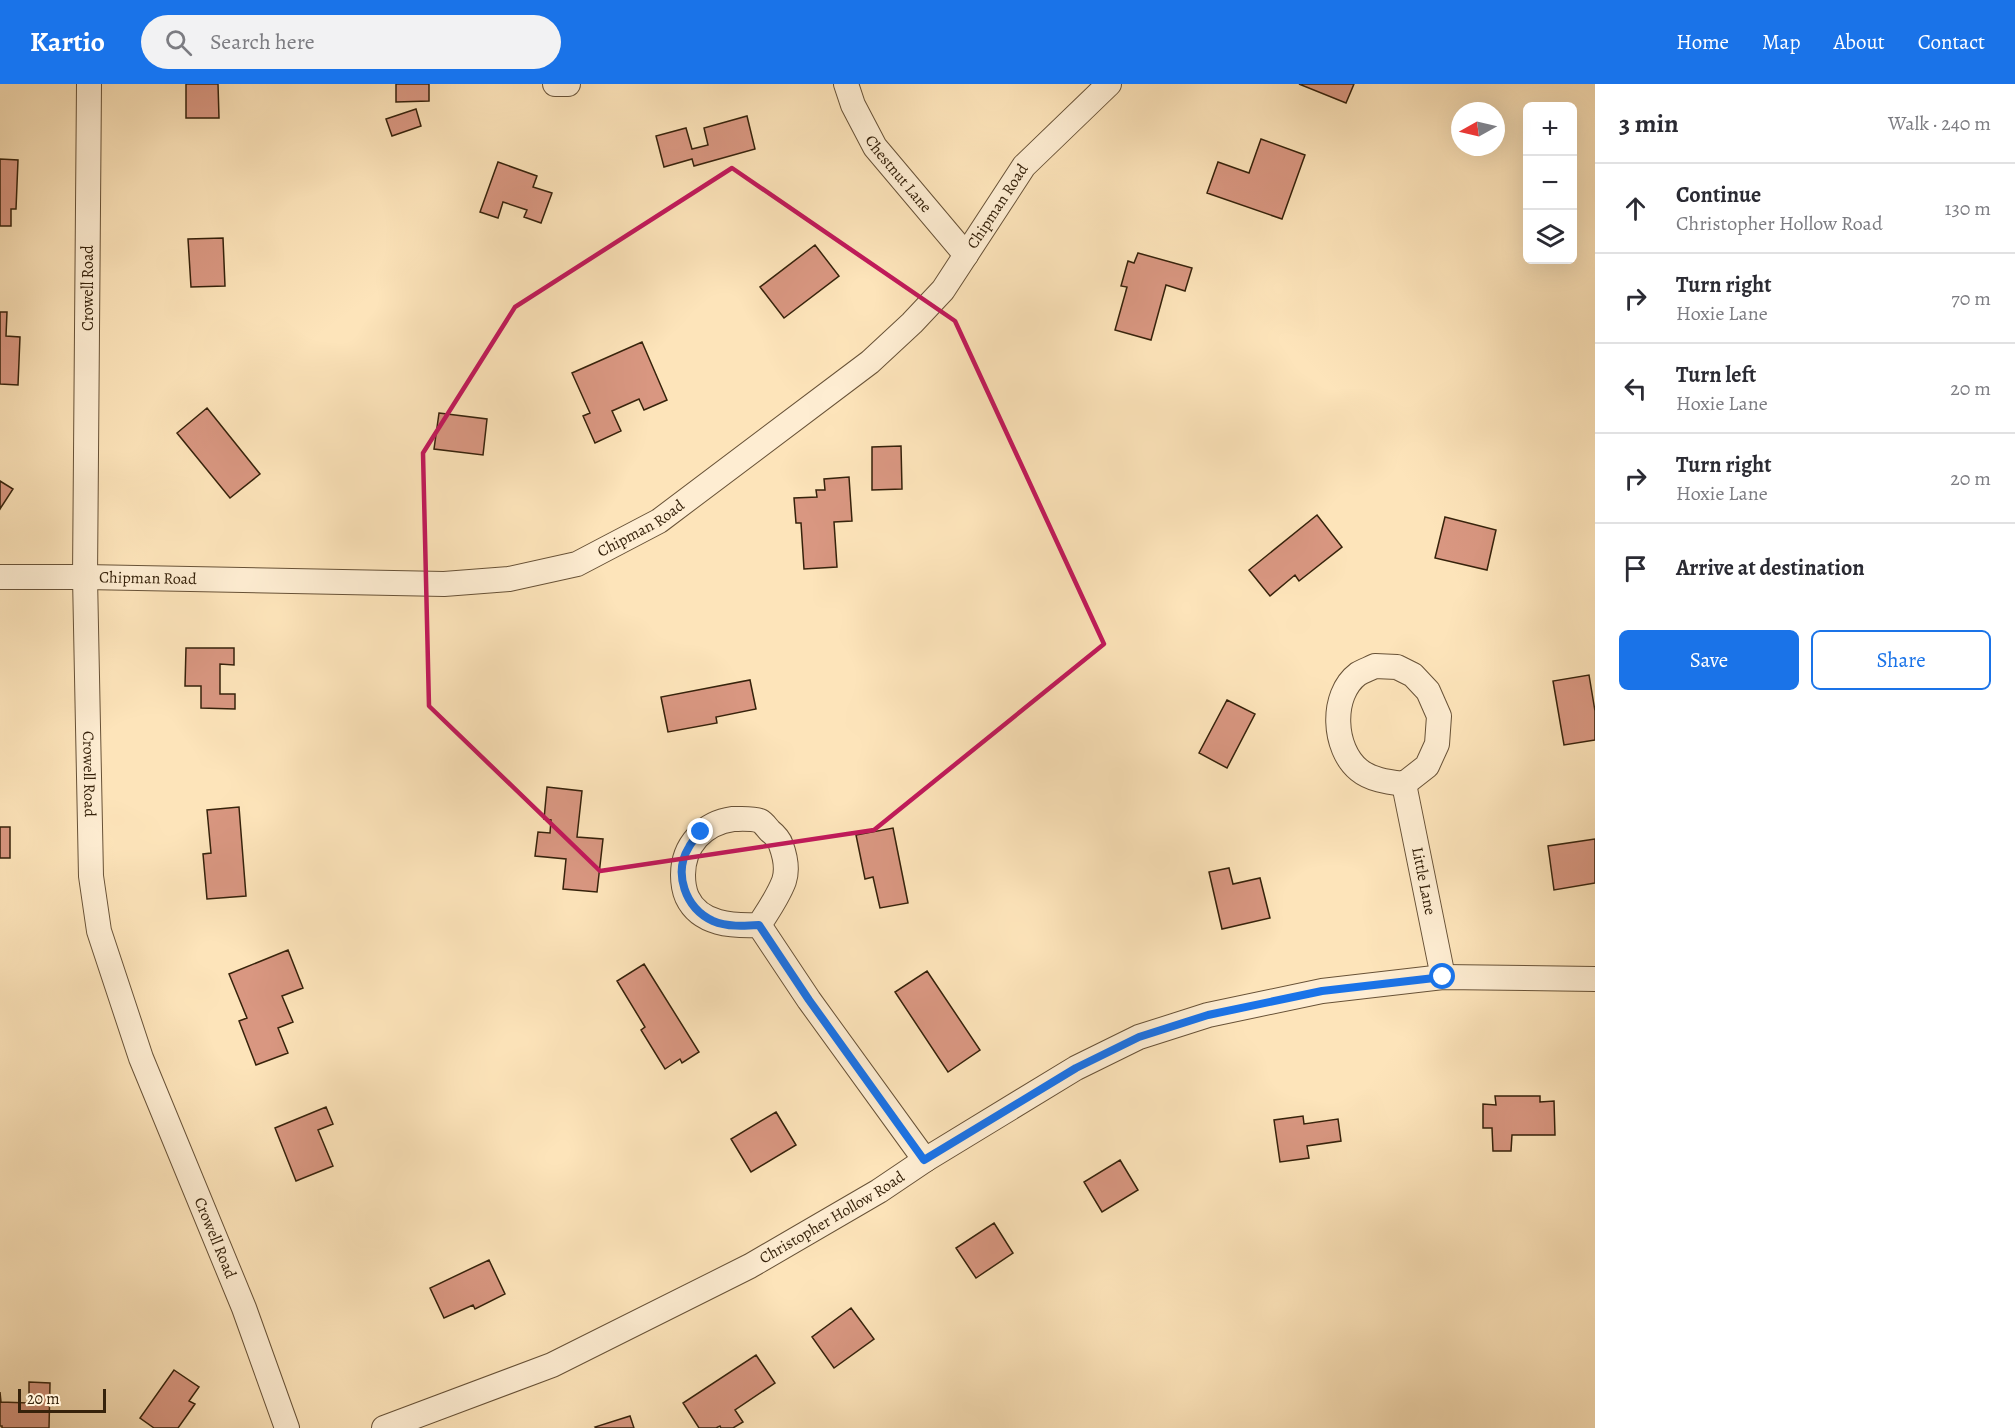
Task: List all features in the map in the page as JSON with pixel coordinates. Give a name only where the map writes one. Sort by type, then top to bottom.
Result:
[{"type":"street","name":"Crowell Road","points":[[89,84],[85,577],[91,876],[99,931],[141,1058],[244,1308],[287,1428]]},
{"type":"street","points":[[555,84],[568,84]]},
{"type":"street","name":"Chestnut Lane","points":[[846,84],[853,105],[875,147],[966,255]]},
{"type":"street","name":"Chipman Road","points":[[0,577],[444,584],[509,579],[577,564],[659,521],[870,362],[943,290],[1024,166],[1109,84]]},
{"type":"street","points":[[1375,666],[1397,667],[1413,675],[1428,691],[1439,716],[1437,744],[1427,766],[1404,784],[1382,781],[1359,770],[1342,747],[1338,721],[1341,698],[1357,675],[1375,666]]},
{"type":"street","name":"Little Lane","points":[[1404,784],[1443,977]]},
{"type":"street","points":[[742,818],[760,821],[779,839],[786,857],[784,879],[775,900],[759,925],[736,926],[714,921],[700,912],[687,899],[683,885],[683,864],[689,847],[701,832],[720,821],[742,818]]},
{"type":"street","points":[[759,925],[809,1000],[924,1160]]},
{"type":"street","name":"Christopher Hollow Road","points":[[384,1428],[552,1365],[750,1266],[879,1191],[924,1160],[1076,1068],[1139,1037],[1208,1015],[1322,991],[1443,977],[1595,979]]},
{"type":"highlighted area","points":[[732,168],[955,321],[1104,644],[874,830],[600,871],[429,706],[423,453],[515,307]]},
{"type":"building","points":[[186,84],[218,84],[219,118],[186,118]]},
{"type":"building","points":[[396,84],[429,84],[429,101],[396,102]]},
{"type":"building","points":[[1299,84],[1354,84],[1346,103]]},
{"type":"building","points":[[416,109],[421,126],[392,136],[386,119]]},
{"type":"building","points":[[747,116],[755,149],[694,166],[692,159],[664,167],[656,136],[686,128],[692,149],[708,145],[704,128]]},
{"type":"building","points":[[1261,139],[1305,155],[1282,219],[1207,193],[1218,162],[1249,173]]},
{"type":"building","points":[[0,159],[18,160],[16,209],[11,209],[11,226],[0,226]]},
{"type":"building","points":[[498,162],[537,176],[533,187],[552,193],[541,223],[524,217],[527,210],[503,202],[498,218],[480,212]]},
{"type":"building","points":[[223,238],[225,286],[191,287],[188,239]]},
{"type":"building","points":[[815,245],[839,276],[784,318],[760,287]]},
{"type":"building","points":[[1138,253],[1192,268],[1185,291],[1166,285],[1151,340],[1115,330],[1127,287],[1121,286],[1128,261],[1134,263]]},
{"type":"building","points":[[0,312],[7,312],[6,336],[20,337],[18,385],[0,384]]},
{"type":"building","points":[[642,342],[667,400],[644,410],[639,399],[612,411],[621,431],[595,443],[583,416],[590,413],[572,373]]},
{"type":"building","points":[[207,408],[260,474],[230,498],[177,433]]},
{"type":"building","points":[[439,413],[487,419],[483,455],[434,449]]},
{"type":"building","points":[[901,446],[902,489],[872,490],[872,447]]},
{"type":"building","points":[[849,477],[852,521],[834,522],[837,567],[804,569],[801,523],[796,523],[794,498],[817,497],[816,490],[825,490],[824,479]]},
{"type":"building","points":[[0,481],[13,489],[0,509]]},
{"type":"building","points":[[1317,515],[1342,547],[1299,581],[1295,575],[1270,596],[1249,570]]},
{"type":"building","points":[[1445,517],[1496,530],[1487,570],[1435,558]]},
{"type":"building","points":[[186,648],[234,648],[234,665],[220,664],[220,694],[235,694],[235,709],[201,708],[201,686],[185,686]]},
{"type":"building","points":[[1589,675],[1595,711],[1595,740],[1564,745],[1553,681]]},
{"type":"building","points":[[750,680],[756,709],[716,717],[717,723],[668,732],[661,697]]},
{"type":"building","points":[[1227,700],[1255,714],[1227,768],[1199,753]]},
{"type":"building","points":[[547,787],[582,791],[577,837],[603,839],[597,892],[563,889],[566,859],[535,856],[538,832],[550,833],[551,820],[544,819]]},
{"type":"building","points":[[239,807],[246,896],[207,899],[203,854],[211,853],[207,810]]},
{"type":"building","points":[[0,827],[10,827],[10,858],[0,858]]},
{"type":"building","points":[[893,828],[908,903],[880,908],[873,877],[865,879],[856,835]]},
{"type":"building","points":[[1595,839],[1595,883],[1554,890],[1548,846]]},
{"type":"building","points":[[1229,868],[1233,884],[1260,878],[1270,918],[1222,929],[1209,872]]},
{"type":"building","points":[[288,950],[303,988],[282,996],[293,1022],[278,1028],[288,1053],[256,1065],[239,1021],[247,1018],[229,974]]},
{"type":"building","points":[[644,964],[699,1052],[682,1063],[680,1059],[665,1069],[641,1030],[645,1027],[617,981]]},
{"type":"building","points":[[927,971],[980,1050],[948,1072],[895,992]]},
{"type":"building","points":[[1495,1096],[1540,1096],[1540,1102],[1554,1101],[1555,1135],[1512,1135],[1511,1151],[1493,1151],[1492,1128],[1483,1128],[1483,1104],[1496,1105]]},
{"type":"building","points":[[326,1107],[333,1124],[318,1130],[333,1166],[296,1181],[275,1128]]},
{"type":"building","points":[[776,1112],[796,1145],[751,1172],[731,1139]]},
{"type":"building","points":[[1303,1116],[1304,1124],[1338,1119],[1341,1141],[1307,1146],[1309,1158],[1280,1162],[1274,1120]]},
{"type":"building","points":[[1120,1160],[1138,1190],[1102,1212],[1084,1182]]},
{"type":"building","points":[[994,1223],[1013,1253],[976,1278],[956,1248]]},
{"type":"building","points":[[489,1260],[505,1294],[475,1309],[473,1305],[444,1318],[430,1288]]},
{"type":"building","points":[[851,1308],[874,1339],[834,1368],[812,1337]]},
{"type":"building","points":[[756,1355],[775,1383],[735,1410],[743,1422],[733,1428],[721,1428],[720,1426],[699,1428],[683,1403]]},
{"type":"building","points":[[174,1370],[199,1387],[189,1401],[195,1404],[178,1428],[154,1428],[140,1418]]},
{"type":"building","points":[[29,1382],[50,1383],[49,1428],[2,1428],[0,1426],[0,1392],[1,1402],[29,1403]]},
{"type":"building","points":[[630,1416],[634,1428],[595,1427]]},
{"type":"route","points":[[701,832],[689,847],[683,864],[683,885],[687,899],[700,912],[714,921],[736,926],[759,925],[809,1000],[924,1160],[1076,1068],[1139,1037],[1208,1015],[1322,991],[1443,977]]}]
